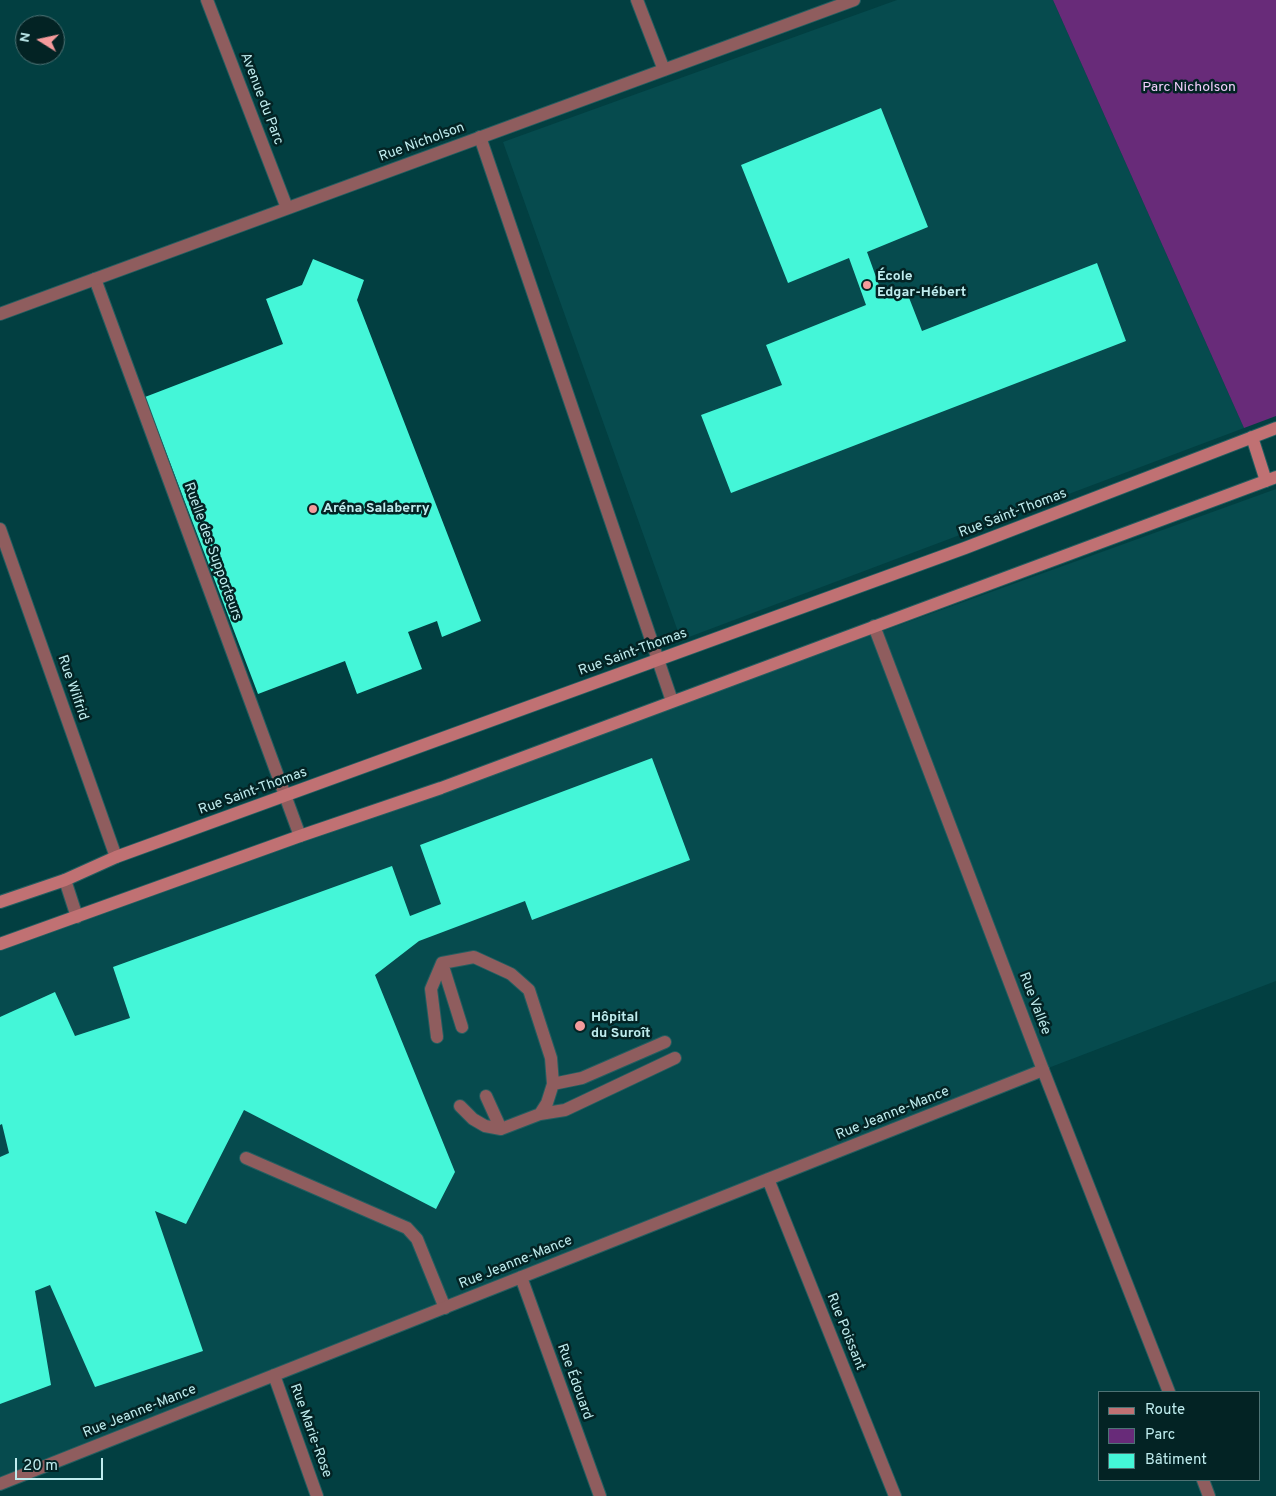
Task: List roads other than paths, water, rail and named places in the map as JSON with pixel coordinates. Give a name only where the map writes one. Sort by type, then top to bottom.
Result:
[{"type":"street","name":"Avenue du Parc","points":[[207,0],[287,208]]},
{"type":"street","points":[[637,0],[664,70]]},
{"type":"street","name":"Rue Nicholson","points":[[0,314],[854,0]]},
{"type":"street","points":[[480,137],[672,701]]},
{"type":"street","name":"Ruelle des Supporteurs","points":[[95,279],[300,836]]},
{"type":"street","name":"Rue Saint-Thomas","points":[[0,902],[65,880],[116,858],[657,659],[965,548],[1276,428]]},
{"type":"street","points":[[0,944],[77,918],[300,836],[441,788],[1271,479],[1252,437]]},
{"type":"street","name":"Rue Wilfrid","points":[[0,529],[116,858]]},
{"type":"street","name":"Rue Vallée","points":[[874,626],[1043,1070],[1169,1391]]},
{"type":"street","points":[[65,880],[77,918]]},
{"type":"street","points":[[442,963],[474,957],[511,974],[530,990],[552,1058],[553,1084],[547,1103],[540,1114]]},
{"type":"street","points":[[442,963],[462,1027]]},
{"type":"street","points":[[437,1037],[431,989],[442,963]]},
{"type":"street","points":[[553,1084],[582,1078],[665,1042]]},
{"type":"street","points":[[460,1106],[473,1119],[485,1126],[501,1129],[540,1114],[565,1110],[675,1058]]},
{"type":"street","name":"Rue Jeanne-Mance","points":[[0,1484],[1043,1070]]},
{"type":"street","points":[[486,1096],[501,1129]]},
{"type":"street","points":[[246,1158],[408,1228],[417,1239],[445,1308]]},
{"type":"street","name":"Rue Poissant","points":[[768,1179],[895,1496]]},
{"type":"street","name":"Rue Édouard","points":[[521,1277],[600,1496]]},
{"type":"street","name":"Rue Marie-Rose","points":[[274,1375],[317,1496]]},
{"type":"street","points":[[1203,1481],[1209,1496]]},
{"type":"place","name":"École Edgar-Hébert","points":[[867,285]]},
{"type":"place","name":"Aréna Salaberry","points":[[313,509]]},
{"type":"place","name":"Hôpital du Suroît","points":[[580,1026]]},
{"type":"park label","name":"Parc Nicholson","points":[[1189,88]]}]
